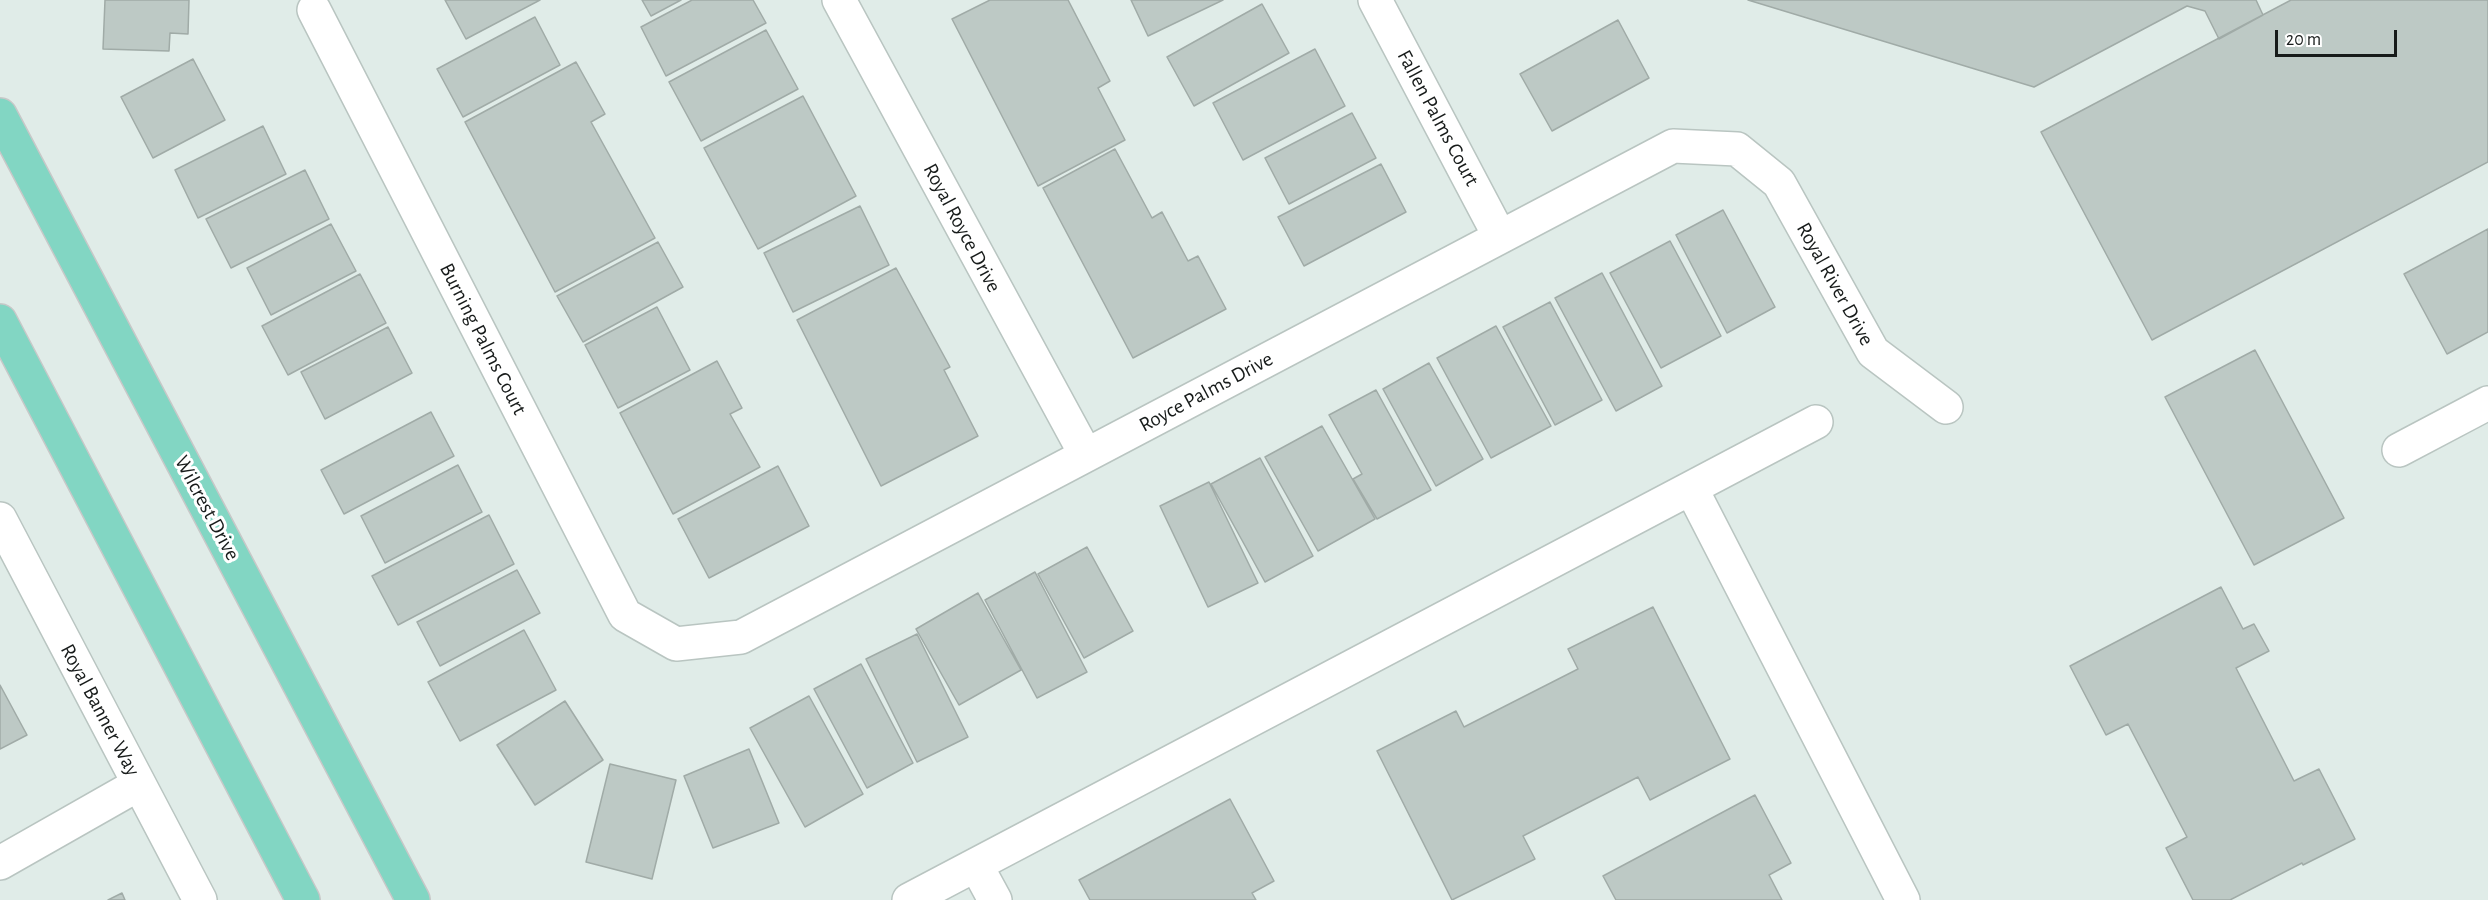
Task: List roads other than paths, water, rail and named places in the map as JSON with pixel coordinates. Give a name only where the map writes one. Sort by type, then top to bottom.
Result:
[{"type":"main road","name":"Wilcrest Drive","points":[[0,115],[413,900]]},
{"type":"main road","points":[[0,321],[303,900]]},
{"type":"street","name":"Royal Royce Drive","points":[[839,0],[1086,455]]},
{"type":"street","name":"Fallen Palms Court","points":[[1375,0],[1500,237]]},
{"type":"street","name":"Burning Palms Court","points":[[314,10],[625,615],[676,644]]},
{"type":"street","name":"Royce Palms Drive","points":[[676,644],[741,637],[1673,146],[1737,149]]},
{"type":"street","name":"Royal River Drive","points":[[1737,149],[1779,183],[1872,352],[1946,407]]},
{"type":"street","points":[[2399,450],[2488,404]]},
{"type":"street","points":[[909,900],[1816,422]]},
{"type":"street","points":[[1691,488],[1903,900]]},
{"type":"street","name":"Royal Banner Way","points":[[0,519],[200,900]]},
{"type":"street","points":[[0,863],[139,784]]},
{"type":"street","points":[[976,865],[995,900]]}]
